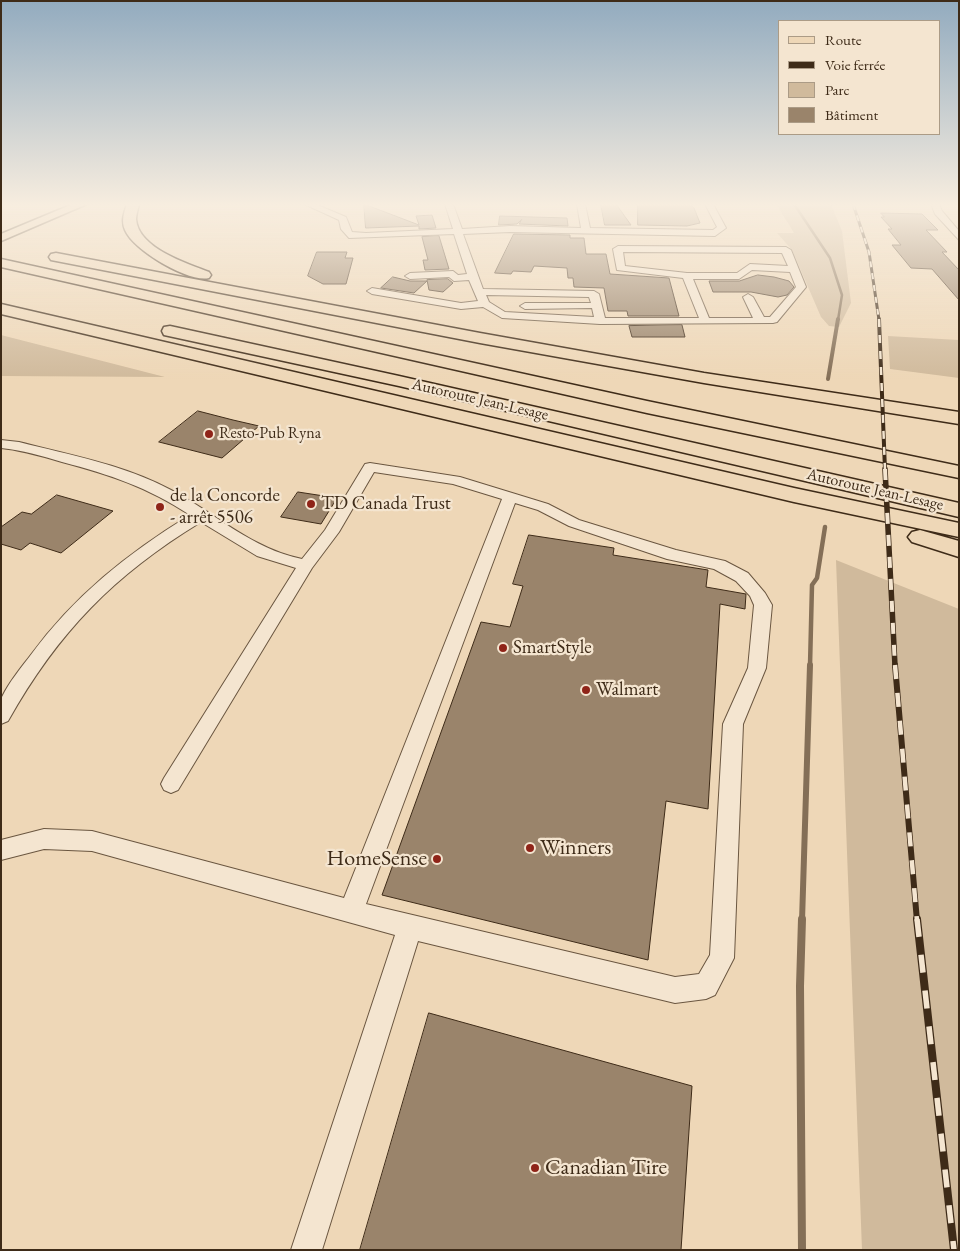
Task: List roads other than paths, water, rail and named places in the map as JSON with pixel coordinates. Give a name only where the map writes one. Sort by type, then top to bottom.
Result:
[{"type":"highway","points":[[83,262],[364,317],[624,364],[959,418]]},
{"type":"highway","points":[[176,262],[242,286],[364,317]]},
{"type":"highway","name":"Autoroute Jean-Lesage","points":[[1,263],[666,411],[959,472]]},
{"type":"highway","points":[[130,291],[565,371]]},
{"type":"highway","name":"Autoroute Jean-Lesage","points":[[1,292],[959,510]]},
{"type":"highway","points":[[1,309],[794,495],[959,530]]},
{"type":"highway","points":[[624,364],[959,409]]},
{"type":"highway","points":[[602,377],[714,396],[959,430]]},
{"type":"highway","points":[[794,495],[959,549]]},
{"type":"street","points":[[468,262],[485,304],[502,316],[600,321],[773,320],[795,297],[801,287],[791,262]]},
{"type":"street","points":[[619,262],[620,268],[687,276],[739,276],[750,267],[794,269]]},
{"type":"street","points":[[748,262],[750,267]]},
{"type":"street","points":[[410,276],[454,274],[454,278],[473,277]]},
{"type":"street","points":[[687,276],[705,320]]},
{"type":"street","points":[[372,291],[461,306],[485,304]]},
{"type":"street","points":[[480,292],[594,294],[600,321]]},
{"type":"street","points":[[748,297],[760,321]]},
{"type":"street","points":[[502,316],[505,305],[597,306]]},
{"type":"street","points":[[1,444],[19,446],[120,473],[166,493],[272,558],[306,565]]},
{"type":"street","points":[[1,850],[44,839],[92,841],[410,927],[675,990],[706,986],[722,958],[733,724],[757,668],[763,605],[757,593],[742,577],[718,564],[664,552],[574,523],[544,507],[455,480],[370,466],[331,532],[306,565],[172,784]]},
{"type":"street","points":[[351,911],[510,497]]},
{"type":"street","points":[[1,716],[27,672],[76,612],[143,552],[201,515]]},
{"type":"street","points":[[306,1250],[410,927]]},
{"type":"waterway","points":[[831,262],[842,295],[838,320]]},
{"type":"waterway","points":[[828,379],[838,319]]},
{"type":"waterway","points":[[810,666],[812,585],[817,578],[825,527]]},
{"type":"waterway","points":[[802,921],[810,665]]},
{"type":"waterway","points":[[802,919],[800,986],[802,1250]]},
{"type":"railway","points":[[871,262],[879,320]]},
{"type":"railway","points":[[879,319],[885,470]]},
{"type":"railway","points":[[885,469],[895,666]]},
{"type":"railway","points":[[895,665],[917,921]]},
{"type":"railway","points":[[917,919],[954,1250]]},
{"type":"place","name":"Resto-Pub Ryna","points":[[209,434]]},
{"type":"place","name":"TD Canada Trust","points":[[311,504]]},
{"type":"place","name":"de la Concorde - arrêt 5506","points":[[160,507]]},
{"type":"place","name":"SmartStyle","points":[[503,648]]},
{"type":"place","name":"Walmart","points":[[586,690]]},
{"type":"place","name":"Winners","points":[[530,848]]},
{"type":"place","name":"HomeSense","points":[[437,859]]},
{"type":"place","name":"Canadian Tire","points":[[535,1168]]}]
